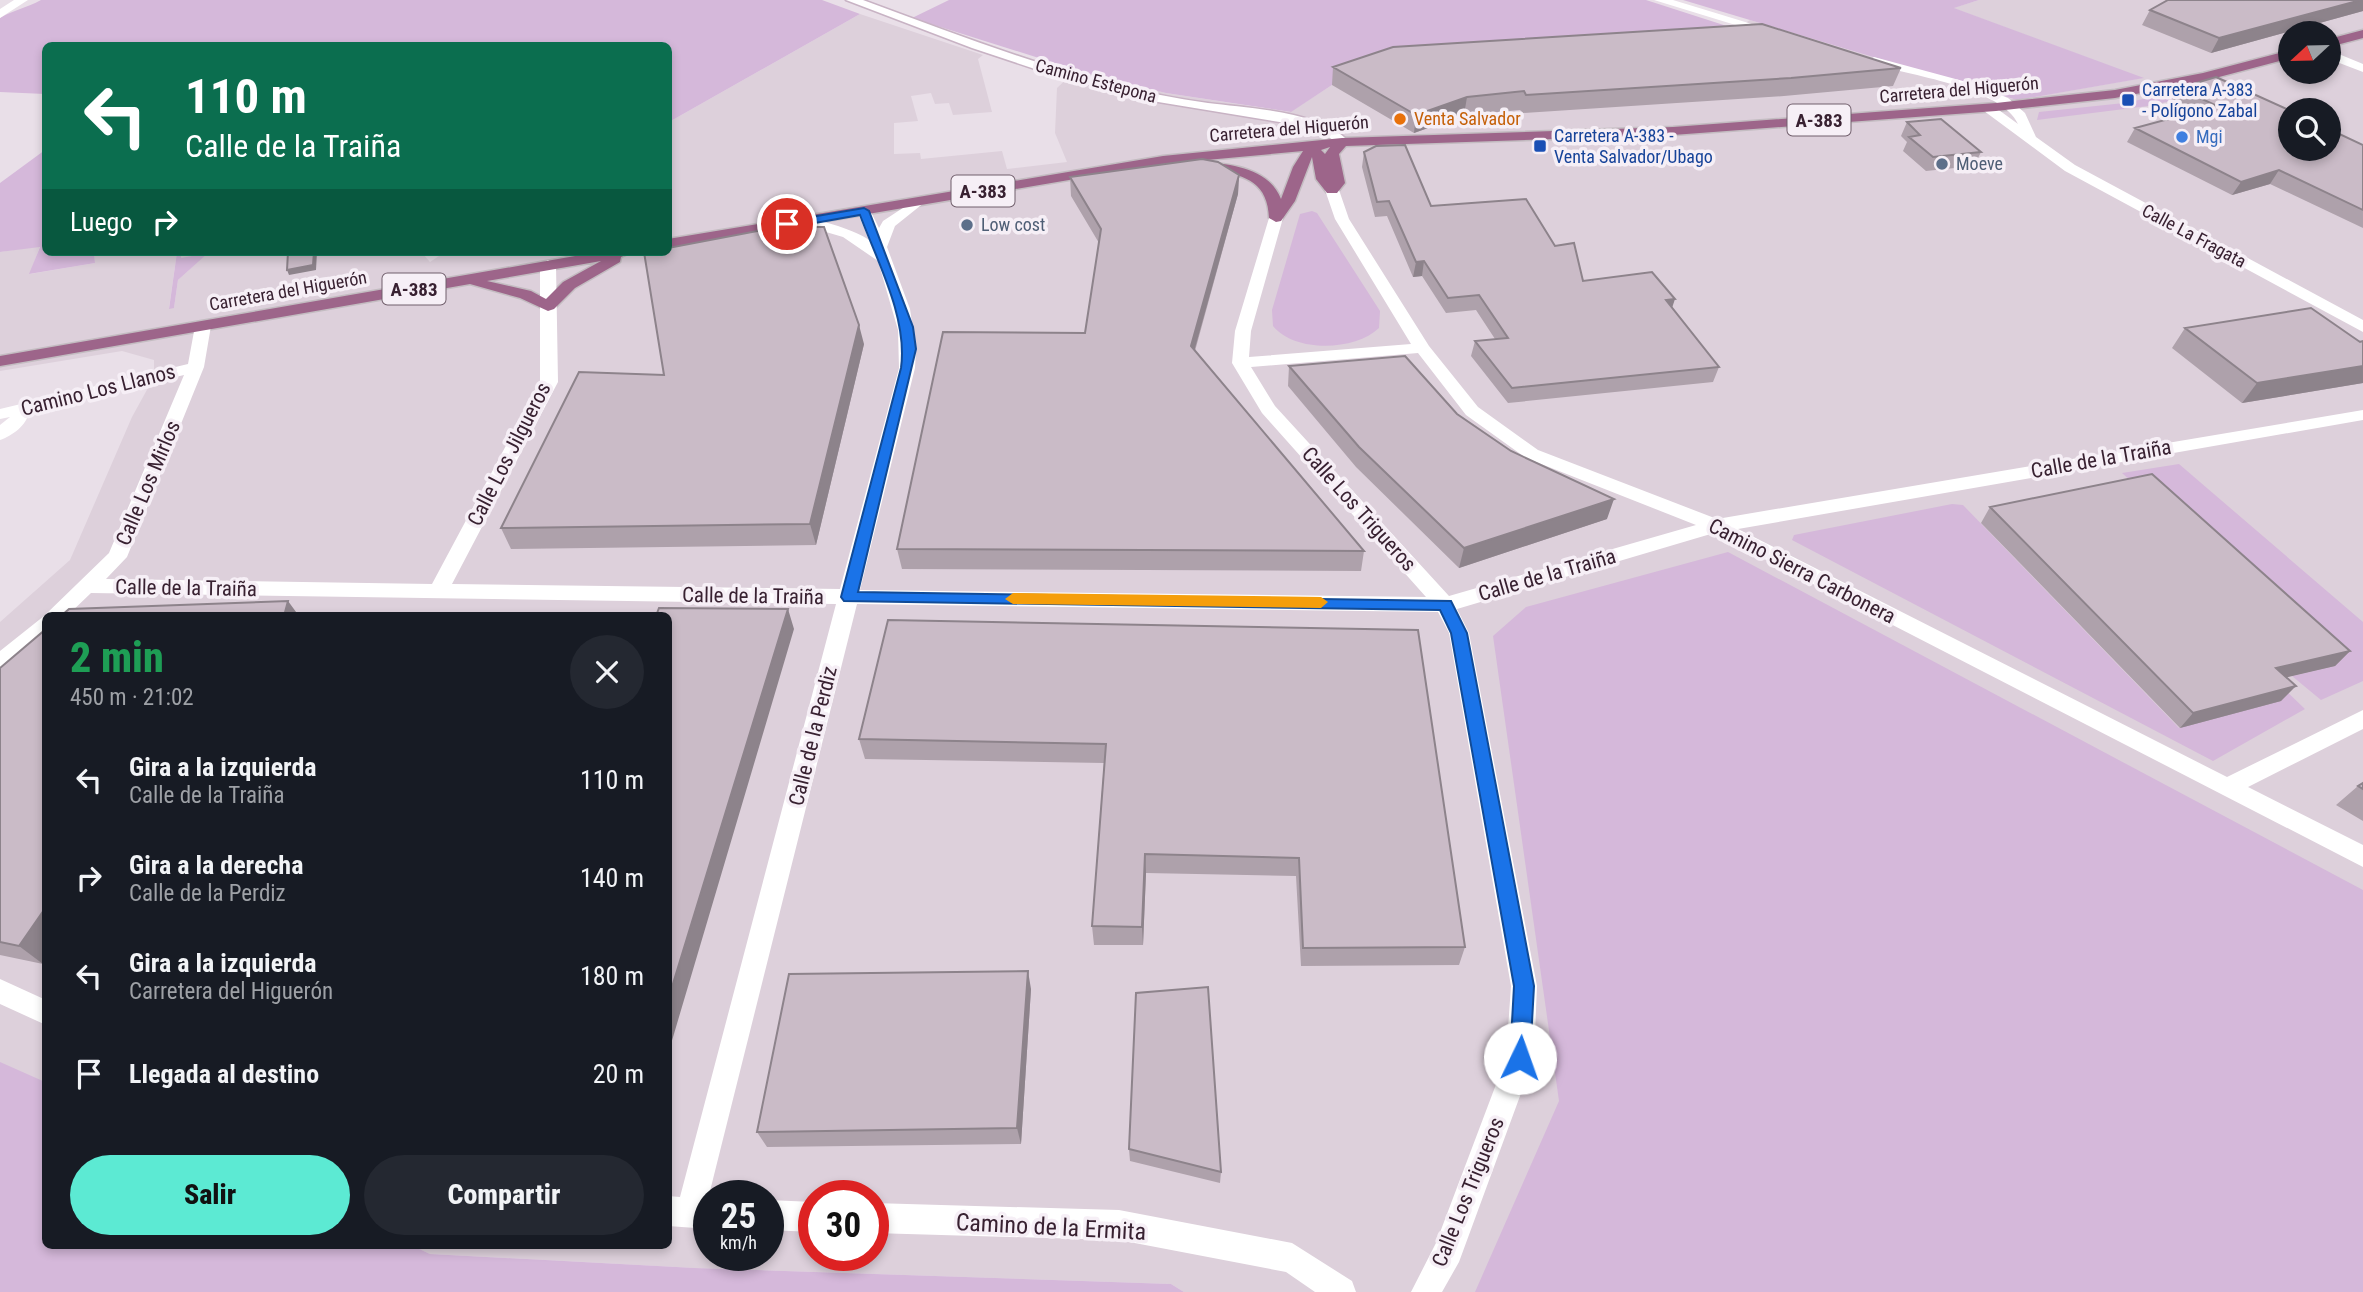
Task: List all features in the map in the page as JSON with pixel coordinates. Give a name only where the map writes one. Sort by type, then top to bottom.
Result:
[{"type":"main road","points":[[2342,40],[2363,34]]},
{"type":"main road","name":"Carretera del Higuerón","points":[[672,243],[1163,160],[1342,142],[1673,131],[2011,106],[2107,95],[2204,77],[2278,57]]},
{"type":"main road","points":[[1333,194],[1338,183],[1332,153],[1342,142]]},
{"type":"main road","points":[[1276,218],[1287,203],[1304,157],[1311,146],[1319,155],[1323,179],[1333,194]]},
{"type":"main road","points":[[1089,173],[1172,166],[1232,169],[1252,176],[1271,191],[1277,204],[1276,218]]},
{"type":"main road","points":[[1293,188],[1317,183],[1333,194]]},
{"type":"main road","name":"Carretera del Higuerón","points":[[0,361],[601,256]]},
{"type":"main road","points":[[464,280],[525,294],[548,306],[569,285],[622,256]]},
{"type":"street","points":[[0,14],[22,0]]},
{"type":"street","name":"Camino Estepona","points":[[852,0],[950,36],[1104,85],[1186,104],[1304,122],[1331,131],[1342,142]]},
{"type":"street","points":[[1660,0],[1782,35]]},
{"type":"street","points":[[1861,58],[1979,91],[2011,106]]},
{"type":"street","points":[[2342,59],[2363,68]]},
{"type":"street","points":[[2204,77],[2229,89]]},
{"type":"street","name":"Calle La Fragata","points":[[2011,106],[2022,119],[2030,139]]},
{"type":"street","name":"Calle La Fragata","points":[[1987,108],[2070,168],[2106,189],[2363,327]]},
{"type":"street","name":"Camino Sierra Carbonera","points":[[1333,194],[1358,246],[1422,348],[1472,411],[1532,454],[1716,526],[2363,857]]},
{"type":"street","points":[[787,224],[836,228],[881,254],[888,224],[918,202]]},
{"type":"street","name":"Calle de la Perdiz","points":[[689,1213],[849,597],[910,349],[907,327],[864,211]]},
{"type":"street","points":[[1276,218],[1243,331],[1240,363],[1422,348]]},
{"type":"street","name":"Calle Los Jilgueros","points":[[438,592],[549,382],[548,265]]},
{"type":"street","name":"Calle Los Mirlos","points":[[59,612],[117,557],[196,367],[203,326]]},
{"type":"street","name":"Calle Los Trigueros","points":[[1240,363],[1268,409],[1445,605],[1459,633],[1524,986],[1520,1058],[1448,1251],[1426,1292]]},
{"type":"street","name":"Camino Los Llanos","points":[[0,414],[196,367]]},
{"type":"street","points":[[0,433],[19,419],[21,409]]},
{"type":"street","name":"Calle de la Traiña","points":[[89,586],[1445,605],[1716,526],[2363,415]]},
{"type":"street","points":[[0,663],[42,627]]},
{"type":"street","points":[[2228,787],[2363,719]]},
{"type":"street","points":[[0,991],[42,1011]]},
{"type":"street","name":"Camino de la Ermita","points":[[889,1218],[1119,1225],[1292,1258],[1341,1292]]},
{"type":"shaded area","points":[[41,0],[822,0],[860,14],[672,120],[672,42],[42,42],[42,94],[0,92],[0,18]]},
{"type":"shaded area","points":[[949,0],[1646,0],[1736,29],[1385,67],[1332,85],[1291,112],[1166,93],[1099,77],[912,18]]},
{"type":"shaded area","points":[[1683,0],[1979,0],[1954,8],[2144,78],[2017,100]]},
{"type":"shaded area","points":[[1979,0],[2363,0],[2363,1292],[1184,1292],[1171,1284],[784,1271],[784,1180],[693,1180],[693,1268],[430,1254],[419,1249],[672,1249],[672,612],[42,612],[42,1087],[0,1069],[0,622],[70,560],[132,417],[154,377],[154,360],[122,351],[0,371],[0,252],[40,246],[30,274],[95,263],[94,256],[176,256],[169,308],[174,308],[178,280],[204,256],[425,256],[430,262],[439,256],[672,256],[672,120],[860,14],[983,55],[978,59],[992,112],[953,115],[949,103],[935,104],[931,93],[911,96],[918,121],[894,123],[894,154],[920,153],[921,159],[1002,151],[1007,169],[1067,162],[1055,133],[1057,88],[1076,70],[1166,93],[1290,112],[1332,85],[1736,29],[1750,20],[2017,100],[2142,78],[1953,8]]},
{"type":"shaded area","points":[[2187,90],[2171,101],[2148,106],[2037,120],[2039,112],[2124,103]]},
{"type":"shaded area","points":[[42,152],[42,256],[94,256],[95,263],[29,274],[40,247],[0,252],[0,183]]},
{"type":"shaded area","points":[[1312,211],[1317,213],[1380,311],[1379,328],[1368,336],[1341,345],[1310,345],[1295,341],[1273,326],[1272,310],[1300,214]]},
{"type":"shaded area","points":[[176,256],[205,256],[178,280],[174,308],[169,309]]},
{"type":"shaded area","points":[[2179,464],[2363,622],[2363,681],[2321,700],[2292,676],[2334,666],[2122,473]]},
{"type":"shaded area","points":[[1952,504],[1963,505],[2179,728],[2275,680],[2305,709],[2213,761],[1792,540],[1794,535]]},
{"type":"shaded area","points":[[1728,552],[2363,890],[2363,1292],[1475,1292],[1559,1101],[1493,636],[1526,607]]},
{"type":"shaded area","points":[[0,1062],[42,1081],[42,1249],[419,1249],[430,1254],[693,1268],[693,1271],[784,1271],[1171,1284],[1184,1292],[0,1292]]},
{"type":"building","points":[[2168,0],[2361,0],[2219,38],[2150,10]]},
{"type":"building","points":[[1762,24],[1901,68],[1526,95],[1524,91],[1467,97],[1416,115],[1333,67],[1393,47]]},
{"type":"building","points":[[2216,77],[2278,105],[2278,161],[2341,161],[2341,135],[2363,145],[2363,210],[2279,170],[2241,182],[2135,128],[2217,106],[2179,88]]},
{"type":"building","points":[[1941,119],[1981,152],[1933,157],[1909,137],[1920,135],[1907,122]]},
{"type":"building","points":[[1405,145],[1431,206],[1526,199],[1555,246],[1574,243],[1583,281],[1652,272],[1675,299],[1666,300],[1719,367],[1512,388],[1475,341],[1508,338],[1479,295],[1448,298],[1424,261],[1416,262],[1389,201],[1377,202],[1364,152],[1376,146]]},
{"type":"building","points":[[1202,159],[1218,162],[1239,175],[1191,346],[1364,551],[897,549],[943,332],[1085,333],[1101,229],[1070,177]]},
{"type":"building","points":[[779,227],[824,227],[859,325],[810,524],[501,528],[579,372],[664,375],[645,256],[672,256],[672,247]]},
{"type":"building","points":[[288,256],[314,256],[313,265],[287,270]]},
{"type":"building","points":[[2311,308],[2360,342],[2363,341],[2363,366],[2257,383],[2185,328]]},
{"type":"building","points":[[1405,356],[1457,414],[1511,451],[1614,499],[1464,548],[1359,447],[1289,366]]},
{"type":"building","points":[[2152,474],[2350,651],[2276,668],[2296,686],[2193,713],[1990,507]]},
{"type":"building","points":[[288,601],[285,612],[66,612],[69,609]]},
{"type":"building","points":[[659,608],[788,609],[672,987],[672,612],[658,612]]},
{"type":"building","points":[[888,620],[1418,630],[1465,947],[1303,948],[1299,858],[1145,854],[1142,927],[1092,926],[1106,744],[859,739]]},
{"type":"building","points":[[42,632],[42,913],[19,946],[0,942],[0,668]]},
{"type":"building","points":[[1028,971],[1017,1128],[757,1132],[789,974]]},
{"type":"building","points":[[1208,987],[1221,1172],[1129,1149],[1136,993]]},
{"type":"slow traffic","points":[[1013,599],[1321,602]]},
{"type":"place","name":"Carretera A-383 - Polígono Zabal","points":[[2128,100]]},
{"type":"place","name":"Venta Salvador","points":[[1400,119]]},
{"type":"place","name":"Mgi","points":[[2182,137]]},
{"type":"place","name":"Carretera A-383 - Venta Salvador/Ubago","points":[[1540,146]]},
{"type":"place","name":"Moeve","points":[[1942,164]]},
{"type":"place","name":"Low cost","points":[[967,225]]},
{"type":"route","points":[[787,224],[864,211],[907,327],[910,349],[907,368],[849,597],[1445,605],[1459,633],[1524,986],[1520,1058]]}]
